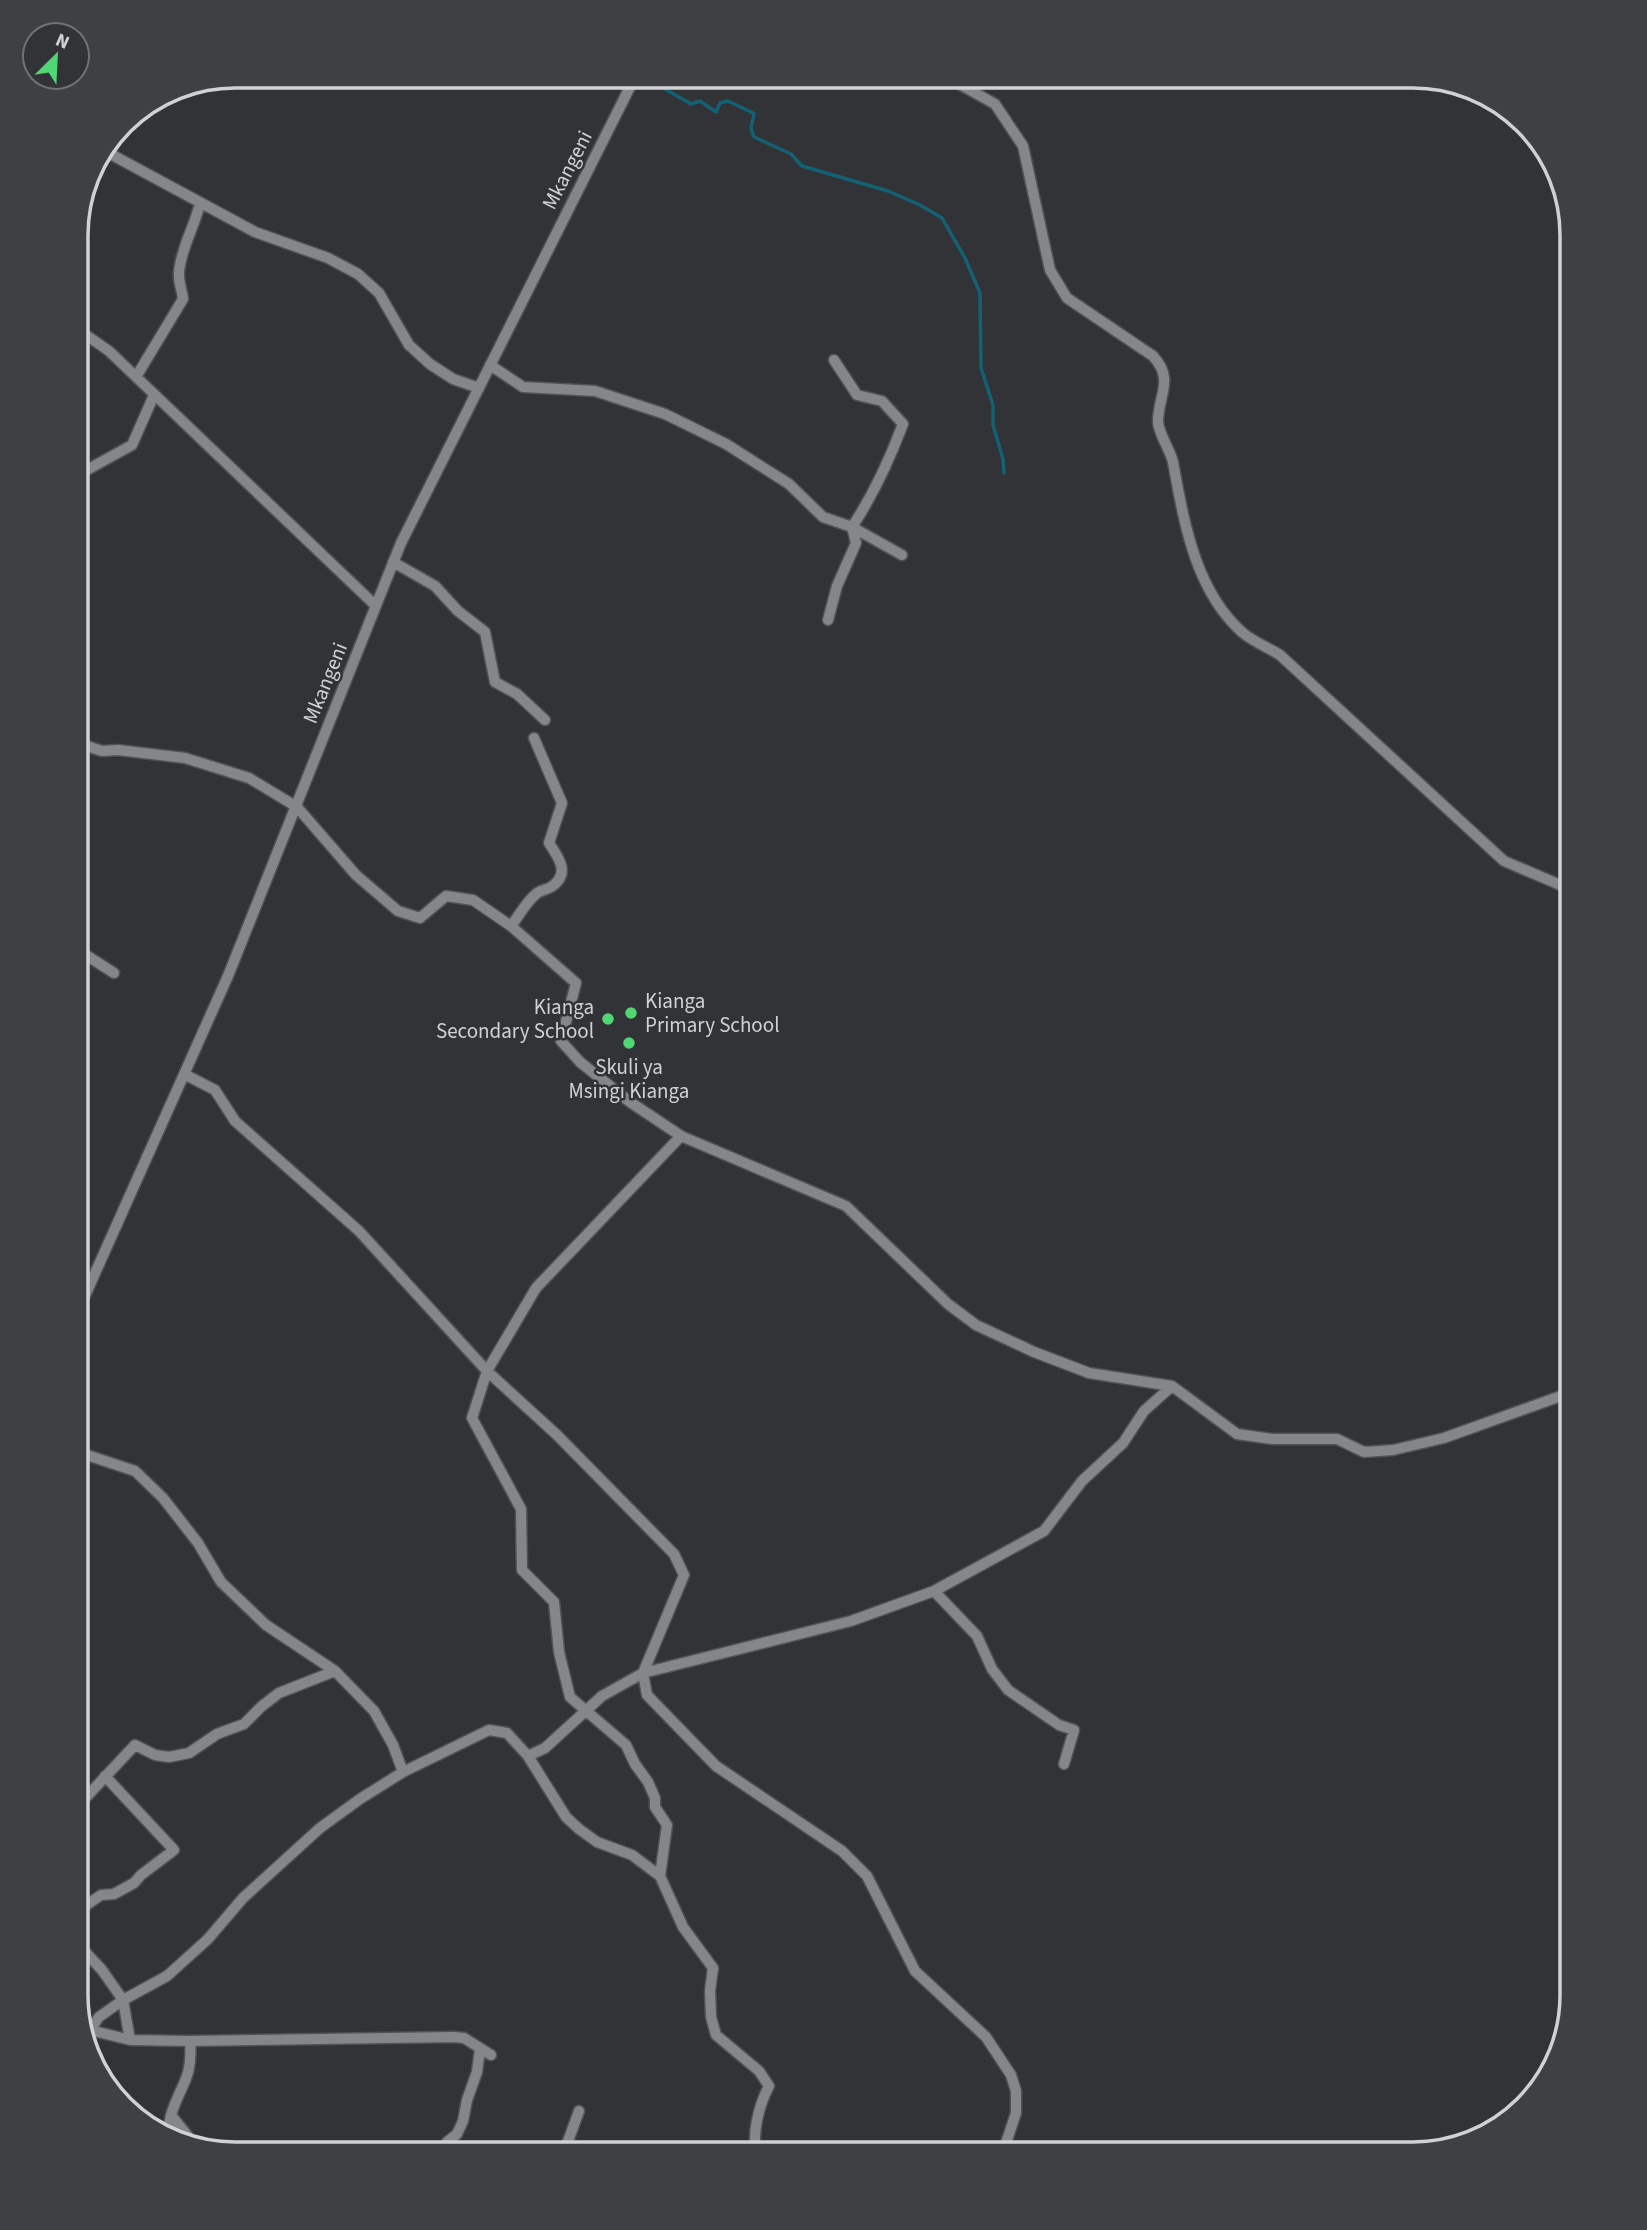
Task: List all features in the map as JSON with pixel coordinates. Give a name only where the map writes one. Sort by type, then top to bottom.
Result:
[{"type":"street","name":"Mkangeni","points":[[87,1290],[228,976],[393,562],[630,87]]},
{"type":"street","points":[[966,88],[995,104],[1023,146],[1049,270],[1067,298],[1153,356],[1162,366],[1165,388],[1158,423],[1172,458],[1195,556],[1212,599],[1244,634],[1280,655],[1504,861],[1560,885]]},
{"type":"street","points":[[111,154],[255,232],[328,258],[358,274],[379,293],[409,345],[430,364],[453,379],[479,388]]},
{"type":"street","points":[[136,377],[184,299],[178,274],[200,203]]},
{"type":"street","points":[[88,336],[155,394],[376,606]]},
{"type":"street","points":[[828,620],[837,586],[856,543],[852,527],[885,471],[903,424],[883,401],[857,395],[834,360]]},
{"type":"street","points":[[491,365],[523,387],[595,391],[665,414],[726,444],[789,484],[823,517],[852,527],[902,555]]},
{"type":"street","points":[[88,470],[132,445],[155,394]]},
{"type":"street","points":[[393,562],[435,586],[458,611],[485,632],[495,682],[517,694],[545,720]]},
{"type":"street","points":[[511,926],[537,892],[550,887],[562,874],[563,863],[549,843],[562,803],[534,738]]},
{"type":"street","points":[[88,746],[102,751],[118,750],[186,758],[249,778],[297,807],[356,875],[398,911],[419,918],[446,896],[473,900],[511,926],[576,983],[561,1041],[580,1062],[629,1102],[681,1136],[846,1206],[948,1304],[976,1325],[1034,1352],[1089,1373],[1172,1386],[1237,1434],[1272,1439],[1337,1439],[1364,1452],[1393,1450],[1444,1438],[1560,1396]]},
{"type":"street","points":[[88,956],[114,973]]},
{"type":"street","points":[[184,1074],[215,1090],[235,1121],[359,1231],[487,1371],[557,1435],[674,1554],[684,1575],[643,1672],[647,1695],[716,1766],[842,1851],[867,1876],[915,1971],[986,2037],[1011,2075],[1016,2091],[1016,2113],[1006,2142]]},
{"type":"street","points":[[660,1876],[667,1825],[655,1807],[655,1798],[626,1745],[570,1697],[559,1652],[554,1602],[522,1570],[521,1509],[472,1418],[487,1371],[536,1288],[681,1136]]},
{"type":"street","points":[[528,1756],[545,1748],[585,1710],[618,1685],[643,1672],[851,1620],[934,1591],[1044,1531],[1082,1482],[1123,1443],[1144,1412],[1172,1386]]},
{"type":"street","points":[[87,1455],[135,1471],[163,1498],[198,1543],[221,1582],[266,1625],[335,1671],[374,1711],[393,1745],[403,1772]]},
{"type":"street","points":[[934,1591],[976,1636],[992,1669],[1009,1690],[1059,1725],[1074,1730],[1065,1764]]},
{"type":"street","points":[[87,1796],[135,1745],[155,1755],[169,1757],[190,1753],[224,1731],[244,1724],[279,1693],[335,1671]]},
{"type":"street","points":[[91,2025],[123,2000],[167,1976],[208,1939],[243,1898],[320,1828],[360,1799],[403,1772],[489,1730],[507,1733],[528,1756],[566,1817],[597,1842],[632,1855],[660,1876],[683,1927],[713,1968],[711,2017],[716,2035],[759,2071],[769,2086],[759,2105],[754,2142]]},
{"type":"street","points":[[87,1905],[101,1895],[114,1894],[134,1884],[141,1875],[174,1850],[105,1776]]},
{"type":"street","points":[[87,1954],[123,2000],[130,2040]]},
{"type":"street","points":[[93,2031],[130,2040],[464,2038],[491,2054]]},
{"type":"street","points":[[168,2126],[188,2078],[190,2041]]},
{"type":"street","points":[[447,2142],[457,2134],[463,2121],[477,2072],[480,2049]]},
{"type":"street","points":[[568,2142],[579,2111]]},
{"type":"street","points":[[171,2115],[187,2135]]},
{"type":"waterway","points":[[663,87],[691,104],[700,101],[716,112],[720,103],[728,101],[754,114],[751,128],[754,137],[791,154],[802,166],[888,191],[942,218],[965,258],[980,293],[981,368],[993,405],[993,425],[1003,459],[1004,473]]},
{"type":"place","name":"Kianga Primary School","points":[[631,1013]]},
{"type":"place","name":"Kianga Secondary School","points":[[608,1019]]},
{"type":"place","name":"Skuli ya Msingi Kianga","points":[[629,1043]]}]
